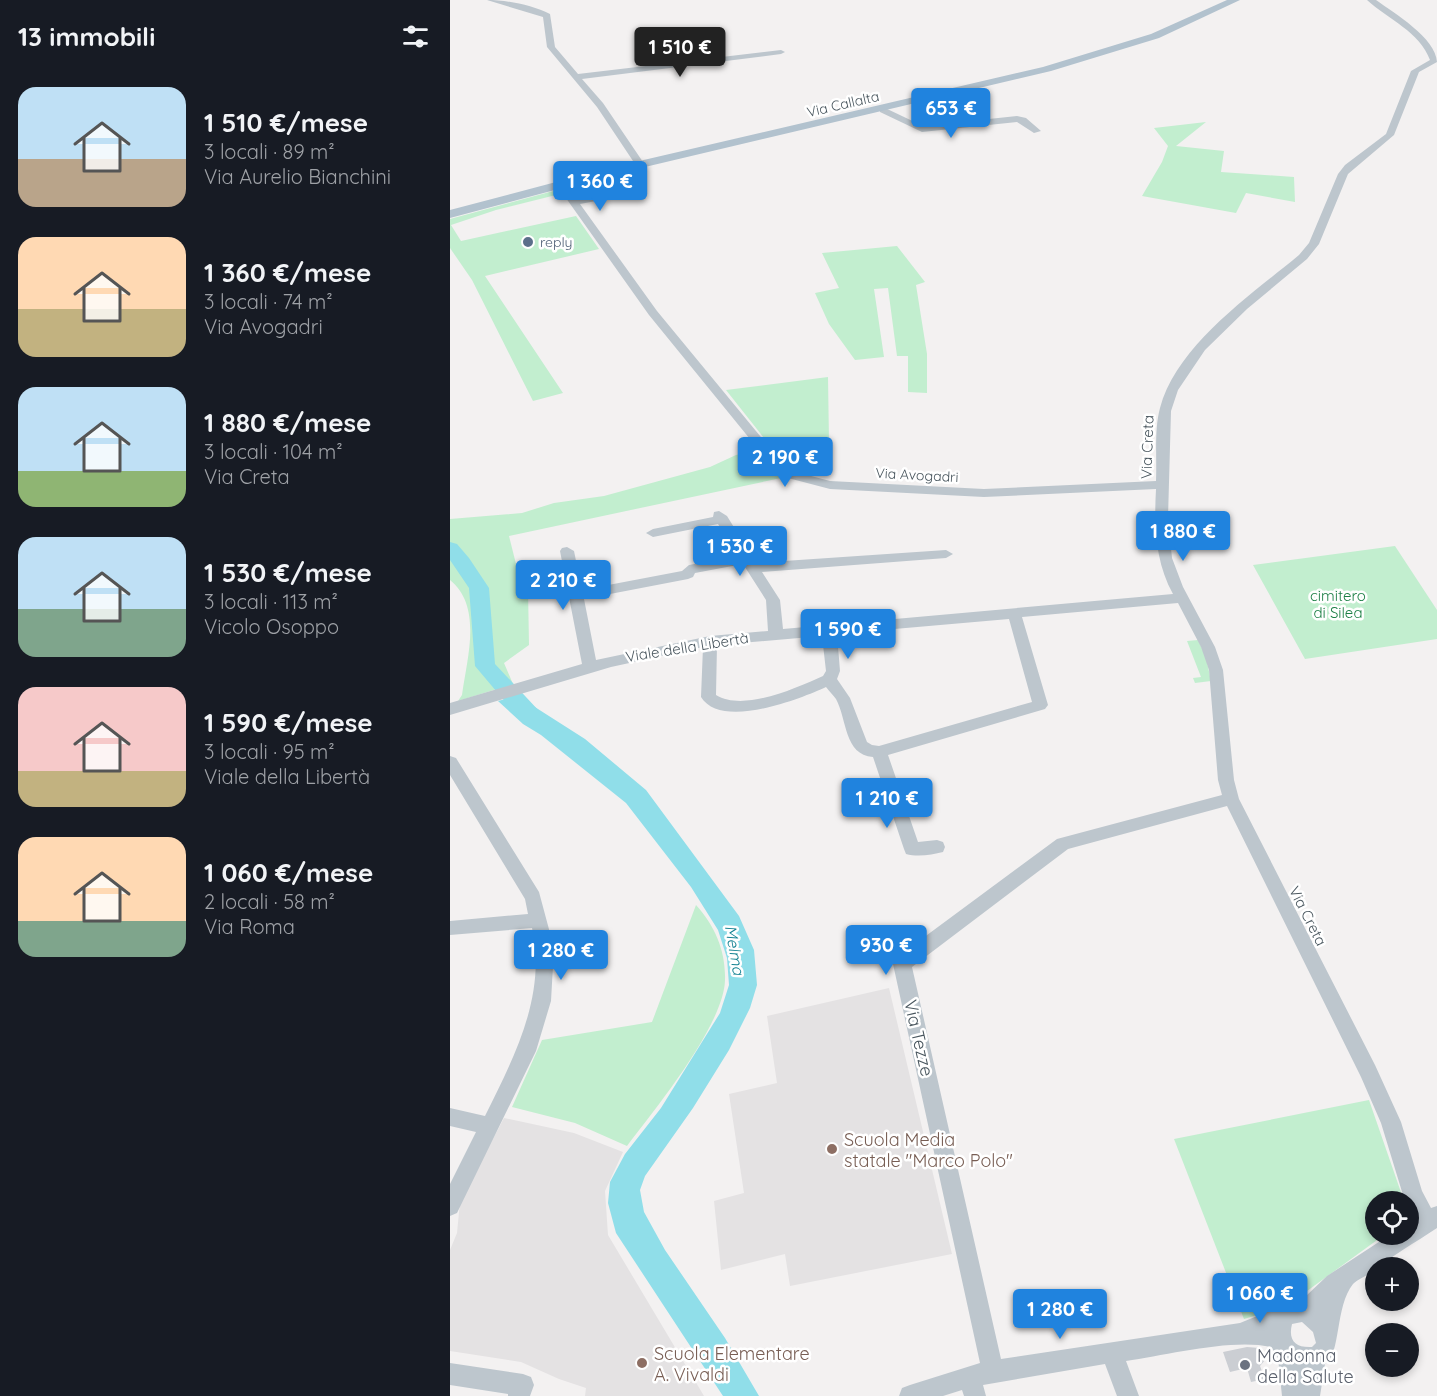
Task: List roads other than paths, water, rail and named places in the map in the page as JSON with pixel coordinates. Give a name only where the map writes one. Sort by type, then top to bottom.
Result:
[{"type":"main road","name":"Via Callalta","points":[[450,214],[561,184],[883,110],[1103,54],[1174,29],[1235,0]]},
{"type":"street","points":[[491,0],[540,12],[547,16],[551,46],[600,105],[640,165]]},
{"type":"street","name":"Via Creta","points":[[1371,0],[1402,23],[1426,46],[1434,61],[1416,71],[1390,135],[1348,167],[1343,174],[1314,244],[1303,257],[1212,337],[1185,368],[1166,401],[1161,518],[1169,573],[1206,643],[1216,670],[1226,780],[1231,799],[1368,1071],[1390,1122],[1413,1195],[1432,1219]]},
{"type":"street","points":[[577,77],[781,52]]},
{"type":"street","points":[[883,110],[922,129],[1017,119],[1023,120],[1037,131]]},
{"type":"street","name":"Via Avogadri","points":[[561,184],[653,312],[780,468],[792,475],[830,485],[984,493],[1163,485]]},
{"type":"street","points":[[574,202],[620,194]]},
{"type":"street","points":[[653,533],[721,517],[773,600],[776,634]]},
{"type":"street","points":[[567,550],[590,666]]},
{"type":"street","points":[[576,596],[688,574],[689,570],[750,563],[946,554]]},
{"type":"street","name":"Viale della Libertà","points":[[450,709],[590,666],[652,650],[710,641],[1182,598]]},
{"type":"street","points":[[829,680],[843,698],[860,745],[868,751],[879,752],[1040,705],[1014,613]]},
{"type":"street","points":[[829,630],[832,671],[829,680]]},
{"type":"street","points":[[710,641],[708,697],[721,705],[771,702],[829,680]]},
{"type":"street","points":[[879,752],[912,849],[937,847]]},
{"type":"street","points":[[450,762],[532,897],[545,948],[542,1001],[527,1051],[450,1206]]},
{"type":"street","name":"Via Tezze","points":[[993,1372],[902,964],[1064,844],[1231,799]]},
{"type":"street","points":[[450,928],[539,920]]},
{"type":"street","points":[[450,1117],[489,1126]]},
{"type":"street","points":[[1288,1330],[1348,1275],[1432,1219]]},
{"type":"street","points":[[1310,1396],[1315,1359],[1325,1349],[1330,1308],[1348,1275]]},
{"type":"street","points":[[910,1396],[972,1386],[993,1372],[1226,1335],[1288,1330],[1316,1318],[1326,1334]]},
{"type":"street","points":[[1288,1330],[1302,1360],[1315,1359]]},
{"type":"street","points":[[1288,1330],[1293,1396]]},
{"type":"street","points":[[1112,1352],[1128,1396]]},
{"type":"street","points":[[450,1374],[521,1390]]},
{"type":"water","points":[[521,695],[527,702],[585,739],[646,790],[739,916],[754,950],[757,985],[750,1008],[729,1050],[693,1108],[645,1176],[640,1190],[644,1212],[665,1250],[725,1338],[759,1396],[723,1396],[616,1233],[608,1203],[610,1182],[625,1154],[661,1108],[720,1013],[729,985],[727,958],[718,930],[691,887],[626,803],[541,735],[523,724],[498,701]]},
{"type":"waterway","name":"Melma","points":[[450,548],[479,588],[485,666],[532,718]]},
{"type":"place","name":"reply","points":[[528,242]]},
{"type":"place","name":"Scuola Media statale \"Marco Polo\"","points":[[832,1149]]},
{"type":"place","name":"Scuola Elementare A. Vivaldi","points":[[642,1363]]},
{"type":"place","name":"Madonna della Salute","points":[[1245,1365]]},
{"type":"park label","name":"cimitero di Silea","points":[[1338,604]]}]
